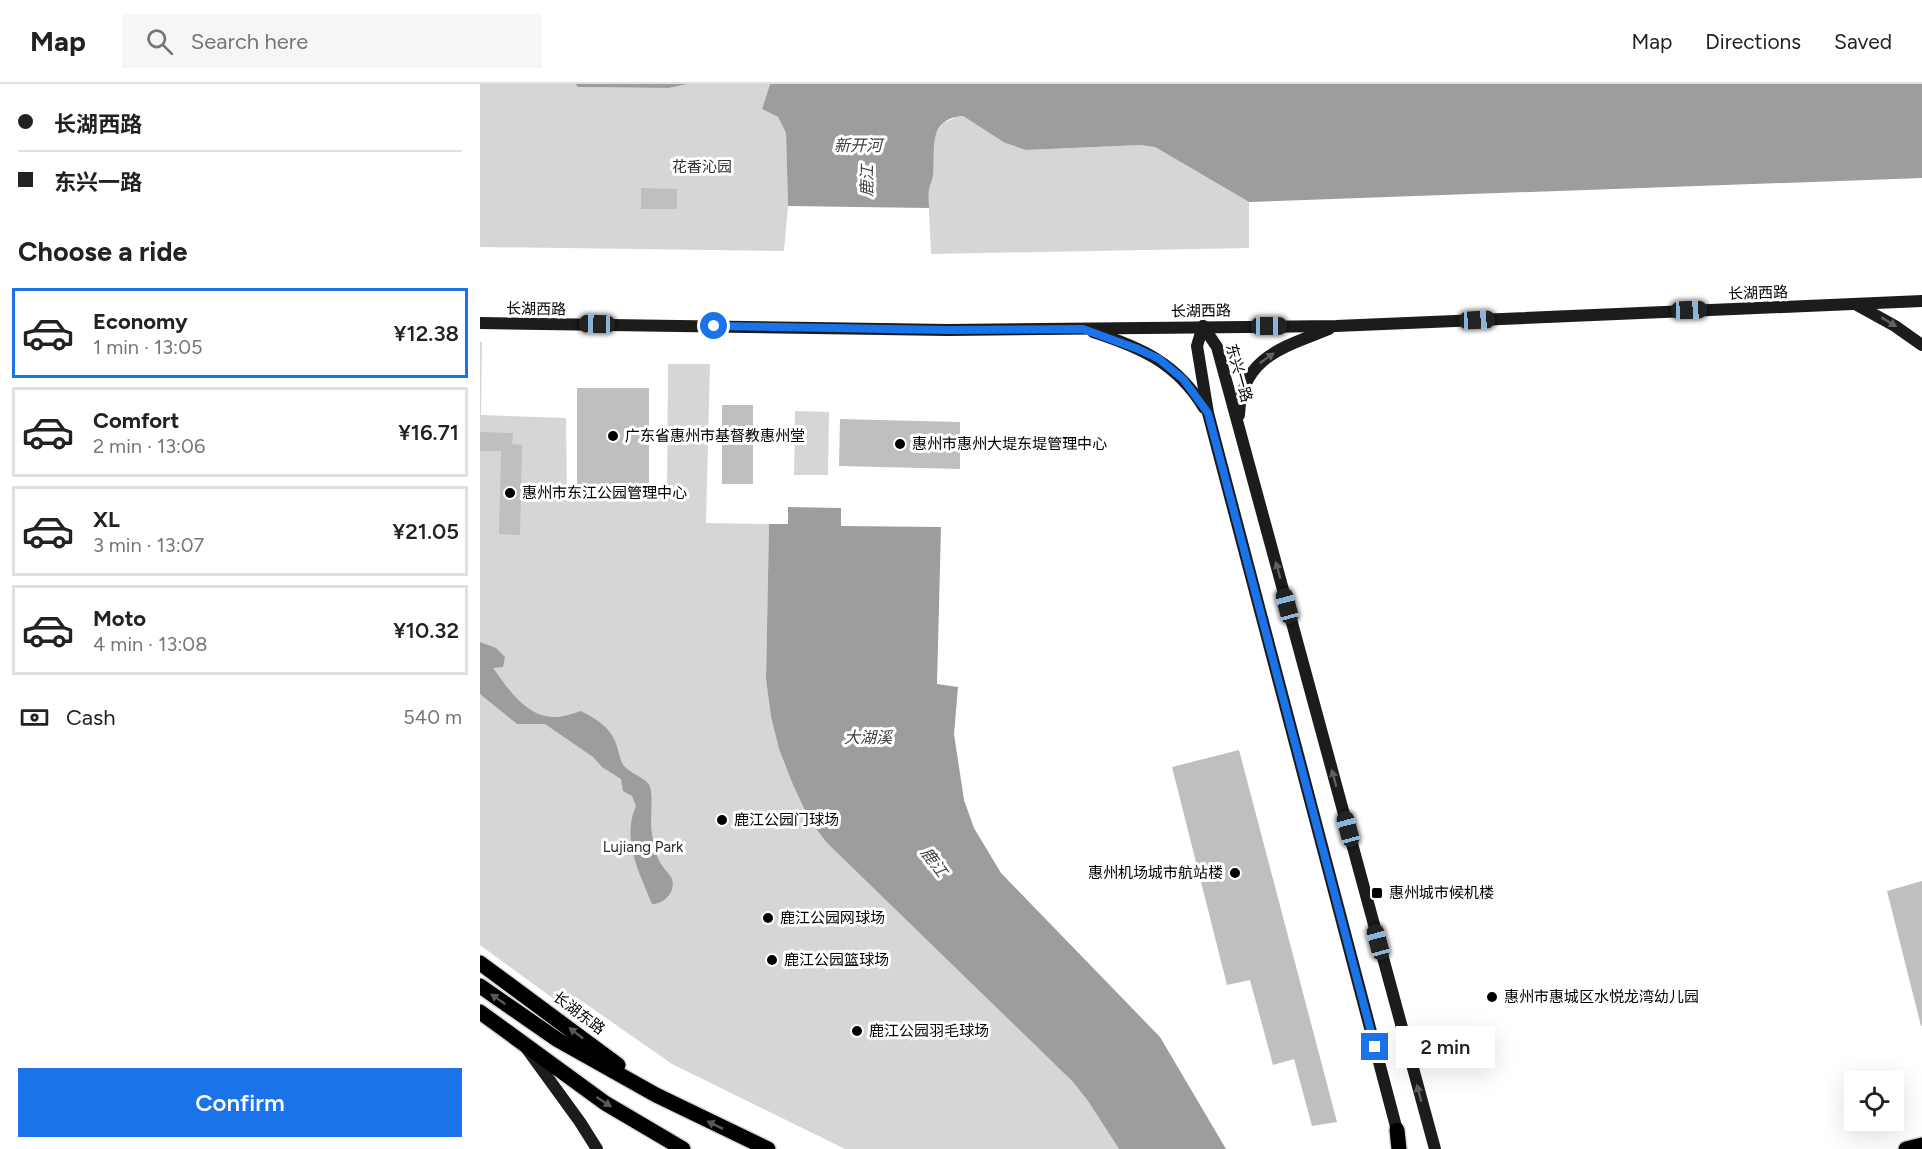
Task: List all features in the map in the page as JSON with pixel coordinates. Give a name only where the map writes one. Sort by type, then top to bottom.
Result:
[{"type":"main road","name":"长湖东路","points":[[480,963],[567,1026],[656,1095]]},
{"type":"main road","name":"长湖东路","points":[[480,986],[558,1040],[656,1095],[768,1149]]},
{"type":"main road","points":[[480,1012],[604,1103],[683,1149]]},
{"type":"main road","points":[[480,1026],[523,1044]]},
{"type":"main road","points":[[1397,1131],[1400,1149]]},
{"type":"main road","points":[[1906,1149],[1922,1145]]},
{"type":"street","name":"长湖西路","points":[[480,323],[948,330],[1336,326],[1922,301]]},
{"type":"street","points":[[1853,303],[1895,326],[1922,345]]},
{"type":"street","points":[[1203,326],[1197,346],[1208,413],[1397,1131]]},
{"type":"street","name":"东兴一路","points":[[1203,326],[1217,347],[1435,1149]]},
{"type":"street","points":[[1239,428],[1240,398],[1247,378],[1260,361],[1282,347],[1336,326]]},
{"type":"street","points":[[1083,329],[1159,359],[1183,379],[1208,413]]},
{"type":"street","points":[[523,1044],[597,1149]]},
{"type":"green space","name":"花香沁园","points":[[480,84],[575,84],[578,87],[669,88],[688,84],[770,84],[762,109],[778,117],[786,133],[788,206],[784,251],[480,247]]},
{"type":"green space","points":[[963,116],[1005,143],[1026,150],[1140,145],[1155,147],[1249,202],[1249,248],[931,254],[928,191],[933,177],[933,141],[943,123]]},
{"type":"green space","name":"Lujiang Park","points":[[480,342],[482,342],[481,415],[566,418],[567,497],[667,497],[668,364],[710,364],[706,523],[769,524],[766,679],[771,717],[779,749],[810,821],[827,843],[1073,1082],[1119,1149],[845,1149],[672,1064],[576,997],[562,1005],[480,945]]},
{"type":"green space","points":[[795,411],[829,412],[828,475],[794,475]]},
{"type":"water","points":[[575,84],[688,84],[669,88],[578,87]]},
{"type":"water","name":"新开河","points":[[770,84],[1922,84],[1922,178],[1249,202],[1155,147],[1140,145],[1026,150],[1005,143],[963,116],[951,118],[943,123],[935,137],[929,208],[788,206],[786,133],[778,117],[762,109]]},
{"type":"water","name":"大湖溪","points":[[788,507],[841,508],[841,526],[941,527],[937,684],[958,687],[954,734],[964,800],[974,828],[1001,873],[1160,1037],[1226,1149],[1119,1149],[1073,1082],[827,843],[810,821],[779,749],[771,717],[766,679],[769,524],[788,524]]},
{"type":"water","points":[[480,642],[496,648],[505,657],[503,667],[493,668],[520,702],[537,713],[547,716],[561,717],[581,711],[596,720],[612,736],[622,763],[648,783],[651,792],[651,828],[654,845],[659,861],[671,877],[673,884],[671,893],[665,900],[652,904],[638,869],[630,831],[636,806],[632,796],[623,791],[621,779],[545,724],[517,724],[480,694]]},
{"type":"building","points":[[641,188],[677,189],[677,209],[641,209]]},
{"type":"building","name":"广东省惠州市基督教惠州堂","points":[[577,388],[649,388],[649,485],[577,484]]},
{"type":"building","points":[[722,405],[753,405],[753,484],[722,484]]},
{"type":"building","name":"惠州市惠州大堤东堤管理中心","points":[[840,419],[960,422],[960,469],[839,466]]},
{"type":"building","name":"惠州市东江公园管理中心","points":[[480,432],[513,433],[512,444],[522,445],[520,535],[499,534],[501,451],[480,451]]},
{"type":"building","name":"惠州机场城市航站楼","points":[[1239,750],[1337,1122],[1312,1126],[1294,1059],[1273,1065],[1250,980],[1227,985],[1172,767]]},
{"type":"building","points":[[1922,881],[1922,1026],[1921,1026],[1887,891]]},
{"type":"place","name":"广东省惠州市基督教惠州堂","points":[[613,436]]},
{"type":"place","name":"惠州市惠州大堤东堤管理中心","points":[[900,444]]},
{"type":"place","name":"惠州市东江公园管理中心","points":[[510,493]]},
{"type":"place","name":"鹿江公园门球场","points":[[722,820]]},
{"type":"place","name":"惠州机场城市航站楼","points":[[1235,873]]},
{"type":"place","name":"惠州城市候机楼","points":[[1377,893]]},
{"type":"place","name":"鹿江公园网球场","points":[[768,918]]},
{"type":"place","name":"鹿江公园篮球场","points":[[772,960]]},
{"type":"place","name":"惠州市惠城区水悦龙湾幼儿园","points":[[1492,997]]},
{"type":"place","name":"鹿江公园羽毛球场","points":[[857,1031]]},
{"type":"route","points":[[714,326],[948,330],[1083,329],[1149,354],[1159,359],[1183,379],[1208,413],[1375,1047]]},
{"type":"water label","name":"鹿江","points":[[867,181]]},
{"type":"water label","name":"鹿江","points":[[934,862]]}]
